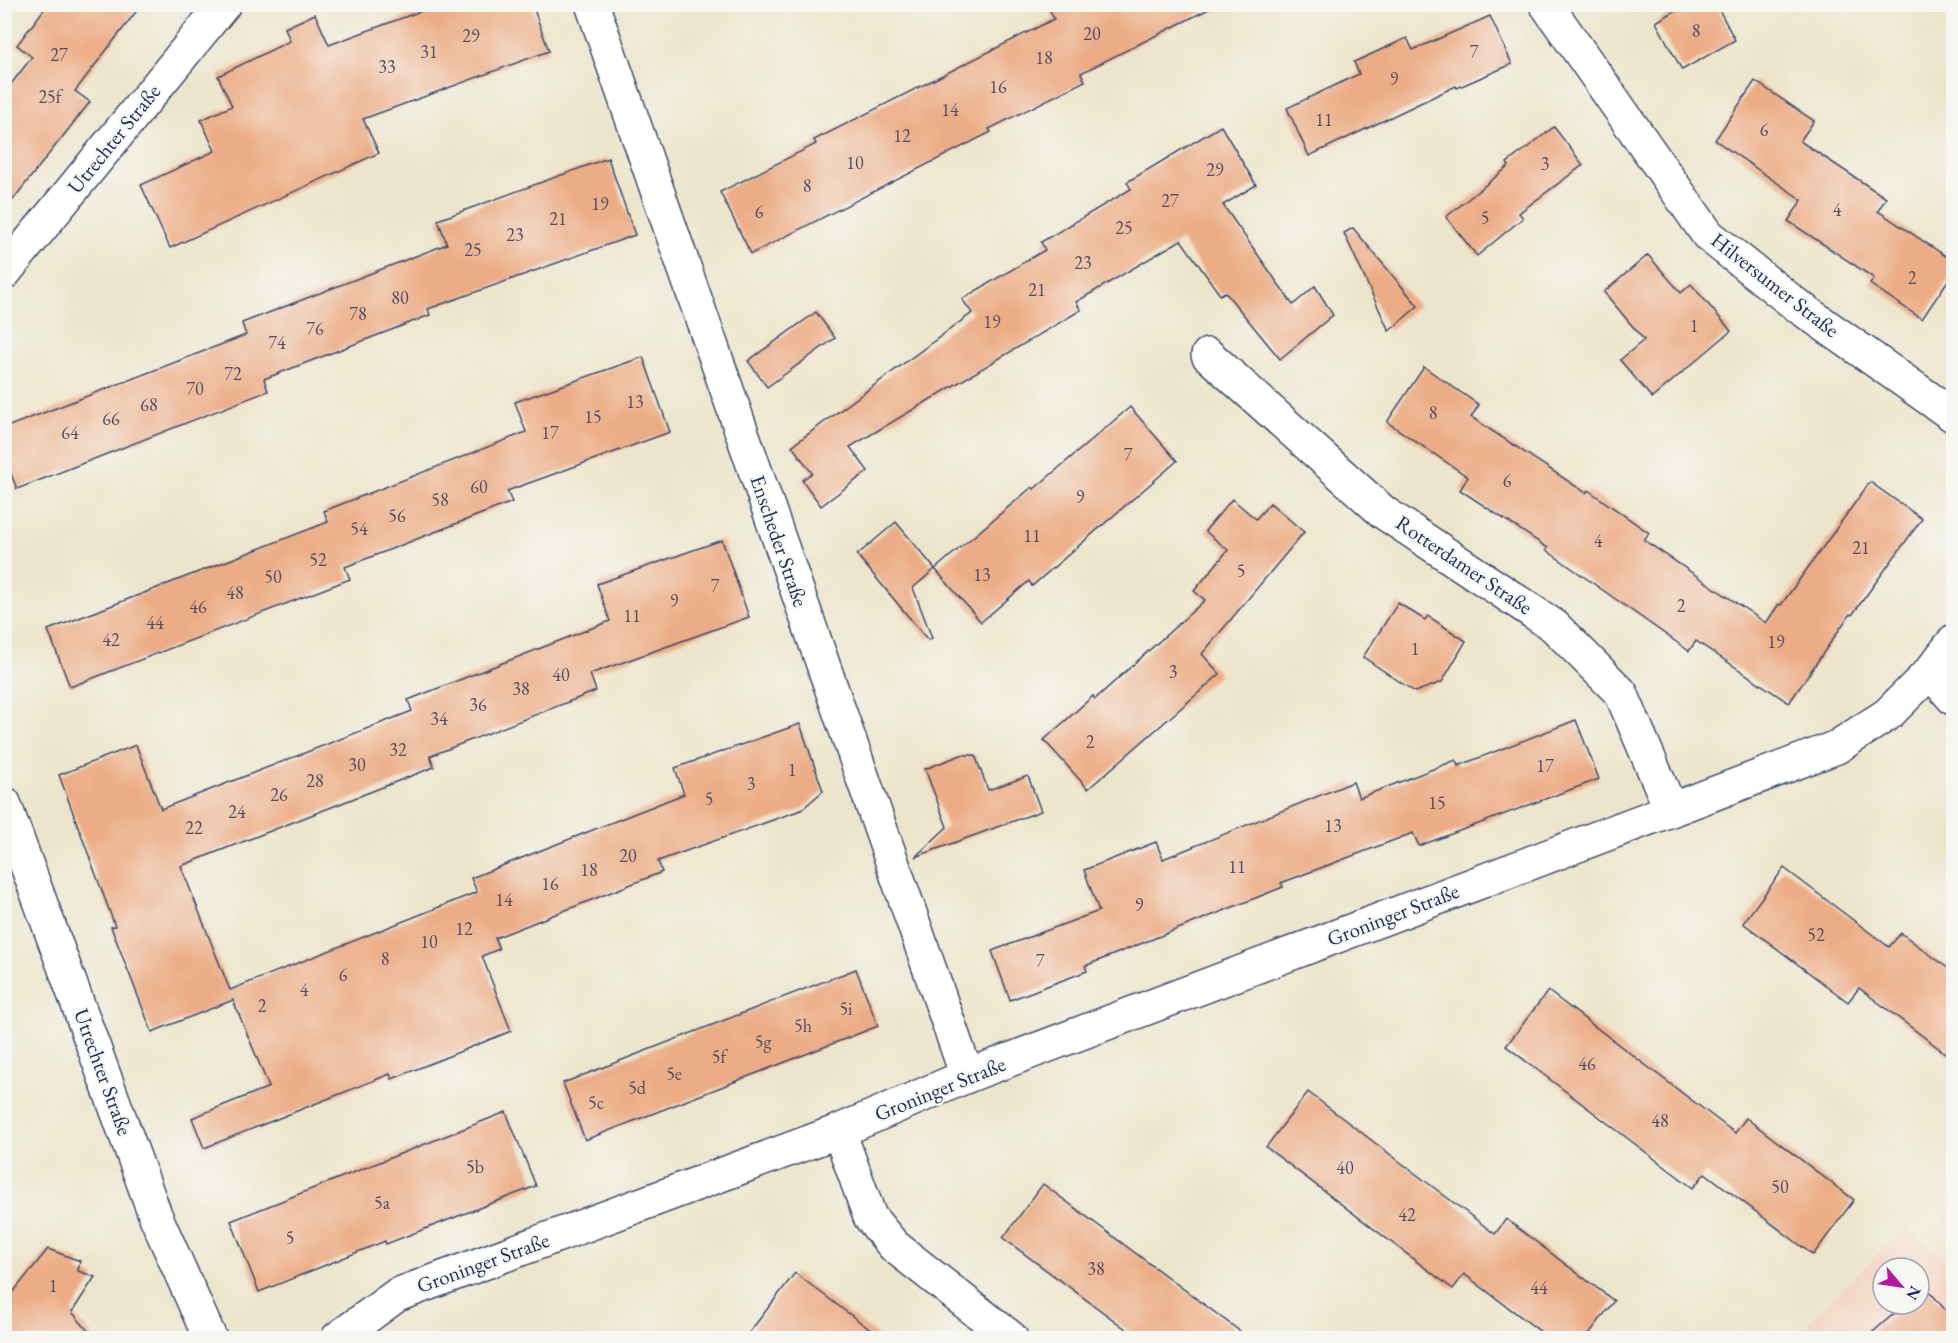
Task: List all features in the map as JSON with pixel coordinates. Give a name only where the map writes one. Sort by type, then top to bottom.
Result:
[{"type":"street","name":"Utrechter Straße","points":[[4,273],[224,4]]},
{"type":"street","name":"Enscheder Straße","points":[[592,4],[967,1076]]},
{"type":"street","name":"Hilversumer Straße","points":[[1546,4],[1708,235],[1794,304],[1953,416]]},
{"type":"street","name":"Rotterdamer Straße","points":[[1208,356],[1383,512],[1554,626],[1621,693],[1671,810]]},
{"type":"street","name":"Groninger Straße","points":[[338,1338],[397,1295],[839,1131],[967,1076],[1837,747],[1888,714],[1930,672],[1953,641]]},
{"type":"street","points":[[1930,672],[1953,699]]},
{"type":"street","name":"Utrechter Straße","points":[[4,802],[156,1217],[210,1338]]},
{"type":"street","points":[[839,1131],[870,1216],[894,1246],[1011,1338]]},
{"type":"shaded area","points":[[1906,1227],[1953,1267],[1953,1338],[1792,1338],[1871,1261],[1871,1316],[1931,1316],[1931,1256],[1876,1256]]},
{"type":"building","points":[[48,4],[142,4],[75,91],[90,102],[4,211],[4,93],[32,57],[17,45]]},
{"type":"building","points":[[440,4],[532,4],[549,51],[363,119],[379,153],[170,248],[141,185],[215,151],[201,120],[232,106],[218,76],[290,41],[285,28],[315,14],[329,45]]},
{"type":"building","points":[[1047,4],[1219,4],[1081,73],[1085,81],[989,129],[991,132],[751,254],[720,192],[816,144],[814,140],[1054,19]]},
{"type":"building","points":[[1687,4],[1716,4],[1735,40],[1682,70],[1656,22]]},
{"type":"building","points":[[1490,16],[1512,64],[1457,88],[1456,86],[1309,156],[1287,108],[1359,74],[1354,62],[1407,38],[1413,50]]},
{"type":"building","points":[[1755,81],[1814,121],[1800,141],[1886,198],[1878,211],[1953,261],[1953,273],[1922,319],[1870,284],[1874,278],[1788,221],[1802,200],[1715,140]]},
{"type":"building","points":[[1221,126],[1256,185],[1223,205],[1293,305],[1315,286],[1333,315],[1280,359],[1225,292],[1220,295],[1181,240],[1076,302],[1081,310],[850,447],[868,471],[821,506],[802,480],[812,473],[792,446],[972,313],[962,299],[1045,250],[1041,242],[1131,189],[1127,182]]},
{"type":"building","points":[[1554,127],[1583,165],[1519,213],[1523,218],[1477,256],[1446,217],[1509,166],[1507,163]]},
{"type":"building","points":[[608,158],[635,235],[428,309],[430,315],[264,379],[268,391],[17,489],[4,456],[4,428],[246,335],[242,323],[447,244],[438,220]]},
{"type":"building","points":[[1353,228],[1418,306],[1389,331],[1344,233]]},
{"type":"building","points":[[1648,255],[1681,293],[1691,284],[1731,331],[1652,398],[1620,360],[1644,340],[1604,292]]},
{"type":"building","points":[[816,312],[835,338],[767,387],[748,361]]},
{"type":"building","points":[[643,357],[670,432],[507,491],[512,502],[345,567],[350,579],[70,687],[48,630],[328,522],[324,511],[526,432],[515,402]]},
{"type":"building","points":[[1424,367],[1479,405],[1471,417],[1586,493],[1588,490],[1649,533],[1644,540],[1766,623],[1870,482],[1922,519],[1852,615],[1850,614],[1789,703],[1696,641],[1689,651],[1546,550],[1548,548],[1460,490],[1468,477],[1387,422]]},
{"type":"building","points":[[1130,407],[1177,461],[1032,586],[1029,581],[981,622],[935,569]]},
{"type":"building","points":[[1232,499],[1256,519],[1270,503],[1304,532],[1202,654],[1220,674],[1088,789],[1044,740],[1093,696],[1095,699],[1205,600],[1194,591],[1228,550],[1205,531]]},
{"type":"building","points":[[896,522],[935,569],[913,588],[932,638],[928,640],[857,555]]},
{"type":"building","points":[[722,540],[749,617],[590,674],[596,691],[430,756],[434,767],[181,866],[230,990],[477,892],[471,878],[684,794],[675,768],[800,724],[823,791],[801,810],[658,861],[662,872],[495,938],[499,949],[482,956],[511,1031],[392,1079],[390,1074],[204,1148],[192,1118],[269,1087],[233,1000],[152,1032],[111,927],[115,926],[59,775],[136,745],[161,809],[412,711],[408,700],[610,621],[597,584]]},
{"type":"building","points":[[1398,603],[1425,620],[1428,616],[1466,641],[1442,682],[1415,692],[1363,657]]},
{"type":"building","points":[[1576,720],[1599,779],[1419,846],[1413,833],[1281,883],[1283,887],[1085,966],[1087,971],[1010,1000],[992,951],[1099,911],[1084,870],[1156,842],[1163,859],[1353,782],[1359,798],[1456,760],[1458,766]]},
{"type":"building","points":[[961,755],[975,755],[988,790],[1028,776],[1041,811],[915,857],[947,827],[925,769]]},
{"type":"building","points":[[1784,868],[1889,947],[1901,933],[1953,972],[1953,1059],[1859,988],[1848,1002],[1743,923]]},
{"type":"building","points":[[856,969],[878,1026],[585,1140],[563,1083]]},
{"type":"building","points":[[1548,991],[1735,1133],[1746,1118],[1854,1200],[1813,1255],[1705,1173],[1693,1188],[1506,1046]]},
{"type":"building","points":[[1308,1092],[1495,1234],[1506,1219],[1614,1301],[1586,1338],[1549,1338],[1464,1274],[1453,1289],[1266,1147]]},
{"type":"building","points":[[506,1112],[536,1186],[386,1244],[385,1241],[259,1292],[231,1221]]},
{"type":"building","points":[[1043,1184],[1249,1338],[1138,1338],[1003,1238]]},
{"type":"building","points":[[48,1249],[80,1261],[78,1271],[95,1277],[72,1312],[94,1338],[4,1338],[4,1300],[10,1296]]},
{"type":"building","points":[[795,1273],[881,1338],[745,1338]]},
{"type":"building","points":[[1931,1293],[1953,1319],[1953,1338],[1866,1338],[1891,1316],[1931,1316]]}]
